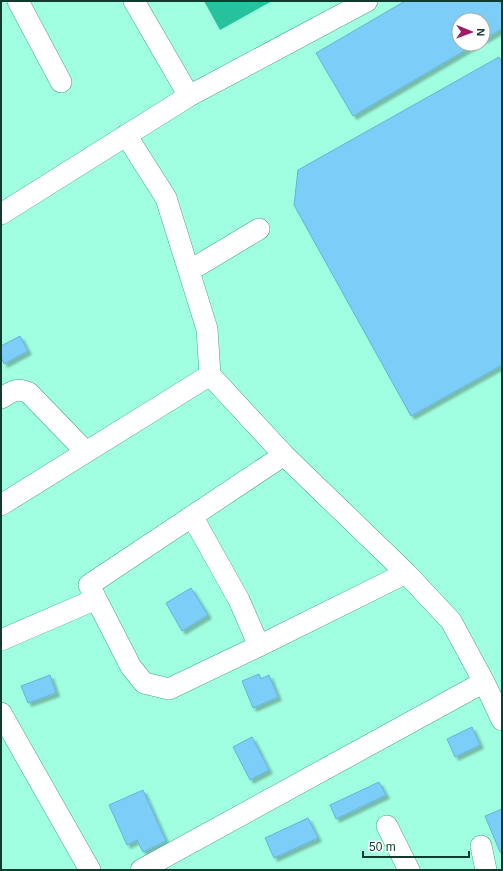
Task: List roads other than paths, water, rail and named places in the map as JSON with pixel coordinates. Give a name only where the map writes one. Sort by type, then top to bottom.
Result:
[{"type":"street","points":[[18,1],[61,82]]},
{"type":"street","points":[[134,1],[189,96]]},
{"type":"street","points":[[1,214],[189,96],[367,1]]},
{"type":"street","points":[[126,135],[166,198],[207,329],[210,375],[284,454],[406,573],[451,621],[484,682],[502,720]]},
{"type":"street","points":[[189,271],[259,229]]},
{"type":"street","points":[[1,505],[210,375]]},
{"type":"street","points":[[1,398],[17,390],[22,390],[29,393],[86,452]]},
{"type":"street","points":[[284,454],[89,585],[132,667],[144,683],[169,690],[406,573]]},
{"type":"street","points":[[192,516],[239,600],[259,646]]},
{"type":"street","points":[[1,640],[96,598]]},
{"type":"street","points":[[141,870],[484,682]]},
{"type":"street","points":[[1,713],[90,870]]},
{"type":"street","points":[[387,826],[409,870]]},
{"type":"street","points":[[481,846],[486,870]]}]
